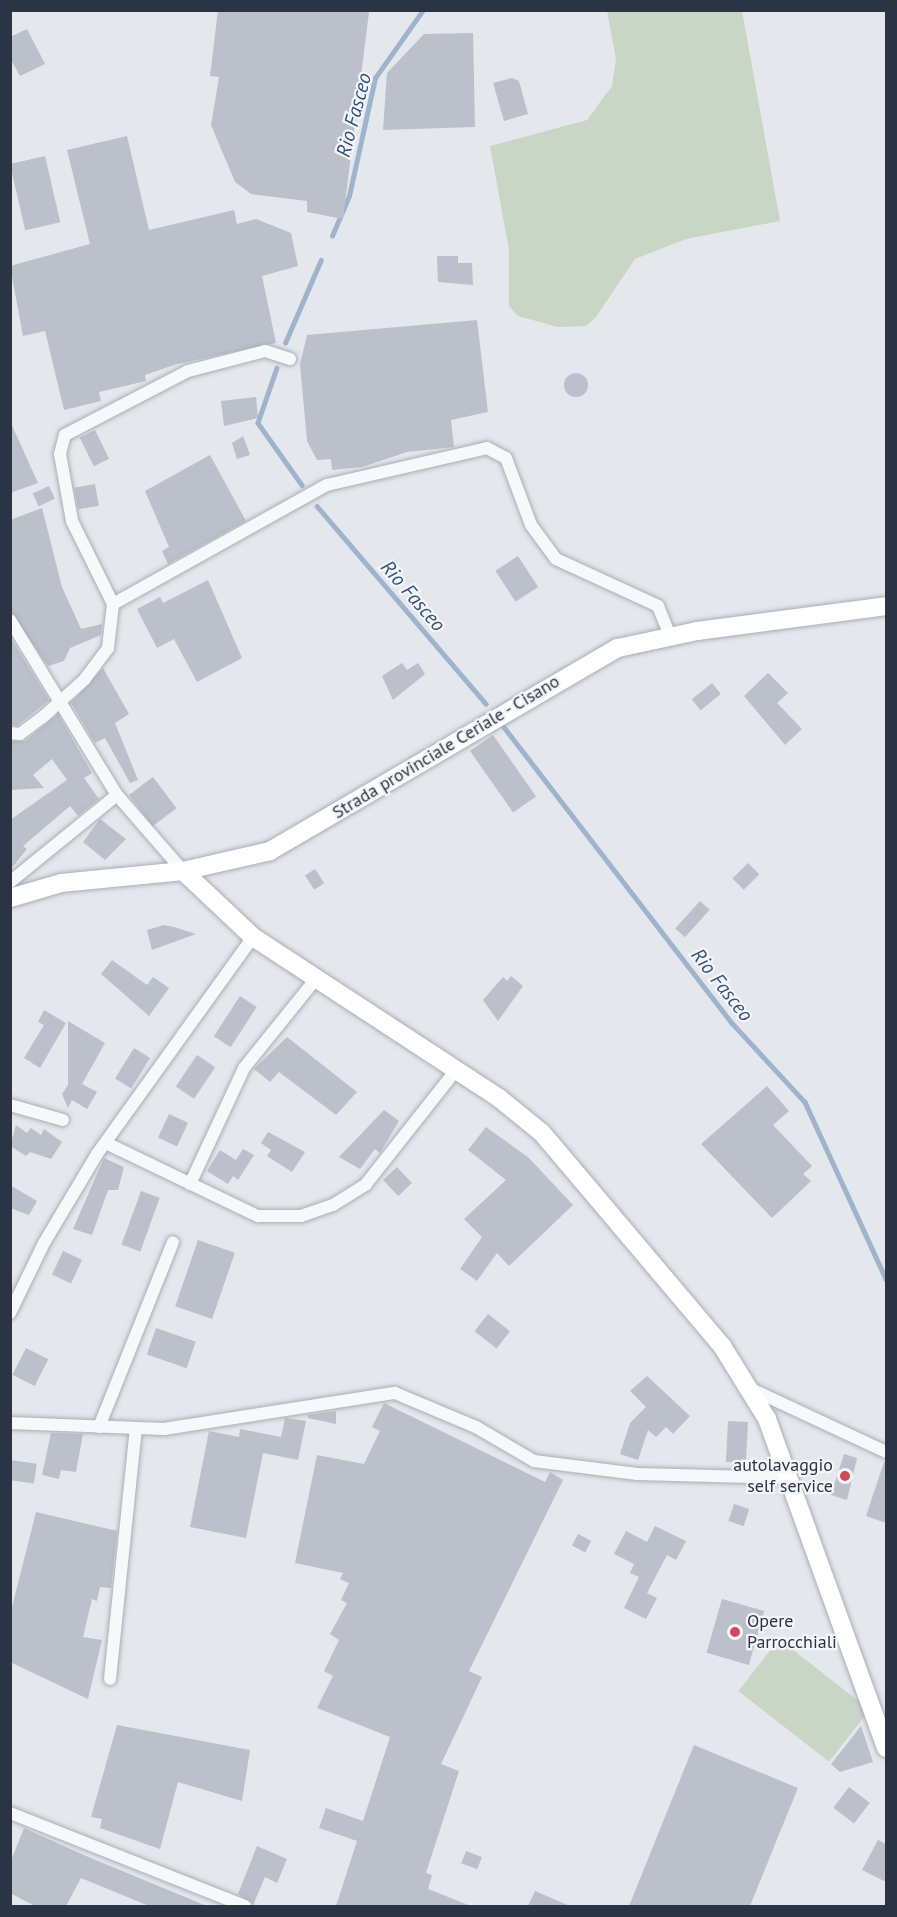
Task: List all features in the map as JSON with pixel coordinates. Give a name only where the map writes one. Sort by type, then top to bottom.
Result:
[{"type":"street","points":[[10,733],[20,734],[60,702],[108,648],[113,604],[72,521],[60,454],[65,435],[188,371],[265,351],[290,359]]},
{"type":"street","points":[[113,604],[327,485],[487,448],[506,458],[531,525],[556,559],[658,606],[670,635]]},
{"type":"street","name":"Strada provinciale Ceriale - Cisano","points":[[10,898],[62,883],[183,871],[270,851],[566,675],[618,648],[670,635],[886,606]]},
{"type":"street","points":[[10,620],[117,795],[183,871],[253,937],[315,980],[456,1070],[542,1133],[722,1346],[749,1388],[790,1478],[886,1748]]},
{"type":"street","points":[[10,882],[117,795]]},
{"type":"street","points":[[10,1312],[53,1226],[106,1143],[253,937]]},
{"type":"street","points":[[190,1184],[244,1068],[315,980]]},
{"type":"street","points":[[106,1143],[233,1207],[274,1220],[333,1205],[378,1171],[456,1070]]},
{"type":"street","points":[[10,1105],[63,1120]]},
{"type":"street","points":[[99,1427],[173,1242]]},
{"type":"street","points":[[749,1388],[886,1452]]},
{"type":"street","points":[[10,1423],[136,1428],[395,1393],[477,1427],[534,1461],[637,1474],[790,1478]]},
{"type":"street","points":[[110,1679],[136,1428]]},
{"type":"street","points":[[10,1813],[245,1906]]},
{"type":"green space","points":[[607,11],[742,11],[780,221],[686,239],[635,259],[596,317],[586,326],[558,327],[518,316],[509,306],[509,250],[490,146],[587,120],[612,86],[616,59]]},
{"type":"green space","points":[[779,1639],[870,1710],[829,1762],[738,1691]]},
{"type":"building","points":[[218,10],[369,12],[343,219],[307,212],[307,201],[251,194],[235,182],[211,125],[219,77],[210,76]]},
{"type":"building","points":[[27,29],[45,64],[20,76],[10,58],[10,37]]},
{"type":"building","points":[[473,33],[475,127],[383,130],[387,73],[424,34]]},
{"type":"building","points":[[512,78],[519,81],[528,114],[504,121],[493,83]]},
{"type":"building","points":[[127,136],[149,230],[234,210],[237,224],[256,219],[291,233],[298,266],[262,276],[276,343],[177,364],[145,375],[146,381],[99,392],[101,401],[64,410],[45,331],[23,336],[10,266],[90,244],[67,150]]},
{"type":"building","points":[[45,156],[60,222],[25,230],[10,164]]},
{"type":"building","points":[[437,256],[458,256],[458,263],[472,263],[473,285],[438,282]]},
{"type":"building","points":[[477,320],[488,412],[451,420],[454,447],[407,452],[362,467],[332,470],[331,459],[317,460],[307,441],[300,364],[307,335]]},
{"type":"building","points":[[576,373],[581,374],[587,380],[587,390],[581,396],[576,397],[571,396],[565,390],[564,385],[565,380],[571,374]]},
{"type":"building","points":[[256,397],[258,418],[224,426],[221,401]]},
{"type":"building","points":[[10,421],[38,483],[10,493]]},
{"type":"building","points":[[95,430],[109,459],[94,466],[80,437]]},
{"type":"building","points":[[243,436],[250,455],[237,459],[232,443]]},
{"type":"building","points":[[210,455],[246,521],[168,564],[162,551],[169,547],[145,491]]},
{"type":"building","points":[[95,484],[99,506],[78,509],[74,488]]},
{"type":"building","points":[[49,486],[55,499],[39,506],[33,494]]},
{"type":"building","points":[[42,508],[62,587],[81,629],[102,624],[101,635],[70,648],[64,661],[48,666],[10,612],[10,520]]},
{"type":"building","points":[[518,556],[538,587],[516,602],[495,571]]},
{"type":"building","points":[[208,580],[242,658],[197,682],[174,639],[157,648],[137,609],[160,597],[163,603]]},
{"type":"building","points":[[10,637],[49,700],[18,725],[10,725]]},
{"type":"building","points":[[402,663],[407,670],[418,663],[425,674],[393,700],[382,676]]},
{"type":"building","points":[[103,668],[129,714],[115,723],[138,780],[130,783],[105,738],[95,743],[71,703]]},
{"type":"building","points":[[768,673],[788,693],[777,703],[802,729],[785,745],[744,696]]},
{"type":"building","points":[[712,683],[721,694],[701,710],[692,699]]},
{"type":"building","points":[[58,714],[92,773],[84,778],[99,799],[78,816],[70,806],[23,846],[27,849],[10,870],[10,820],[67,780],[52,759],[33,775],[44,788],[10,790],[10,741],[25,741]]},
{"type":"building","points":[[493,735],[536,796],[513,812],[470,751]]},
{"type":"building","points":[[153,777],[176,808],[153,826],[129,795]]},
{"type":"building","points":[[100,819],[126,839],[105,860],[83,842]]},
{"type":"building","points":[[748,863],[759,874],[744,890],[732,879]]},
{"type":"building","points":[[315,869],[324,883],[314,890],[305,876]]},
{"type":"building","points":[[700,901],[710,910],[685,937],[675,928]]},
{"type":"building","points":[[164,925],[196,934],[152,950],[147,930]]},
{"type":"building","points":[[112,960],[147,985],[153,977],[169,988],[149,1016],[101,974]]},
{"type":"building","points":[[511,976],[523,986],[498,1021],[483,1000],[503,977],[507,981]]},
{"type":"building","points":[[240,996],[257,1007],[231,1047],[214,1036]]},
{"type":"building","points":[[44,1010],[66,1023],[40,1068],[24,1058],[44,1025],[38,1022]]},
{"type":"building","points":[[68,1021],[105,1043],[82,1084],[97,1092],[87,1109],[72,1100],[68,1108],[62,1094],[68,1085]]},
{"type":"building","points":[[287,1037],[357,1092],[336,1115],[279,1072],[270,1082],[254,1069]]},
{"type":"building","points":[[134,1048],[150,1058],[131,1089],[115,1079]]},
{"type":"building","points":[[197,1055],[215,1067],[194,1099],[176,1087]]},
{"type":"building","points":[[767,1086],[789,1111],[773,1125],[812,1166],[803,1174],[811,1181],[772,1218],[701,1144]]},
{"type":"building","points":[[384,1110],[399,1121],[380,1153],[375,1149],[360,1169],[339,1157]]},
{"type":"building","points":[[169,1114],[188,1123],[177,1146],[158,1138]]},
{"type":"building","points":[[16,1125],[27,1133],[31,1128],[41,1135],[44,1129],[62,1142],[51,1159],[30,1152],[26,1156],[10,1146]]},
{"type":"building","points":[[486,1127],[529,1158],[573,1205],[509,1266],[497,1253],[477,1281],[460,1269],[482,1237],[464,1219],[506,1180],[468,1150]]},
{"type":"building","points":[[268,1132],[305,1152],[292,1172],[267,1156],[271,1150],[261,1143]]},
{"type":"building","points":[[243,1149],[254,1155],[238,1180],[233,1176],[228,1184],[207,1171],[220,1150],[236,1160]]},
{"type":"building","points":[[104,1158],[124,1167],[118,1190],[108,1190],[92,1235],[73,1229]]},
{"type":"building","points":[[397,1167],[412,1183],[398,1196],[383,1180]]},
{"type":"building","points":[[10,1185],[37,1201],[29,1215],[10,1208]]},
{"type":"building","points":[[141,1191],[160,1198],[140,1251],[122,1245]]},
{"type":"building","points":[[198,1240],[235,1253],[212,1319],[175,1306]]},
{"type":"building","points":[[63,1251],[82,1260],[71,1283],[52,1275]]},
{"type":"building","points":[[488,1314],[510,1331],[497,1349],[474,1331]]},
{"type":"building","points":[[156,1328],[196,1342],[187,1368],[147,1354]]},
{"type":"building","points":[[26,1348],[48,1359],[35,1386],[12,1375]]},
{"type":"building","points":[[647,1376],[690,1416],[673,1434],[666,1427],[656,1437],[648,1430],[638,1460],[620,1454],[630,1423],[646,1407],[630,1391]]},
{"type":"building","points":[[384,1403],[545,1482],[550,1472],[563,1480],[469,1671],[482,1677],[441,1764],[459,1771],[426,1873],[432,1875],[428,1889],[471,1906],[336,1906],[357,1841],[319,1828],[326,1808],[363,1821],[390,1737],[317,1708],[333,1676],[324,1671],[339,1640],[330,1634],[347,1603],[341,1600],[349,1583],[340,1579],[343,1573],[295,1563],[317,1455],[364,1464],[380,1431],[372,1427]]},
{"type":"building","points":[[336,1411],[336,1424],[308,1418],[308,1415]]},
{"type":"building","points":[[285,1418],[306,1421],[298,1460],[263,1453],[246,1538],[190,1527],[209,1431],[239,1437],[240,1429],[281,1437]]},
{"type":"building","points":[[728,1421],[748,1422],[746,1463],[726,1462]]},
{"type":"building","points":[[51,1433],[83,1434],[76,1472],[61,1470],[59,1479],[42,1475]]},
{"type":"building","name":"autolavaggio self service","points":[[844,1454],[857,1458],[847,1500],[831,1495]]},
{"type":"building","points":[[10,1460],[37,1464],[34,1484],[10,1480]]},
{"type":"building","points":[[884,1462],[886,1462],[886,1523],[866,1516]]},
{"type":"building","points":[[734,1504],[749,1509],[744,1526],[728,1521]]},
{"type":"building","points":[[36,1512],[117,1531],[111,1588],[100,1587],[97,1601],[92,1599],[83,1637],[102,1640],[88,1699],[10,1662],[10,1615]]},
{"type":"building","points":[[655,1526],[686,1541],[676,1560],[667,1555],[647,1593],[657,1598],[646,1619],[624,1608],[639,1577],[630,1573],[634,1564],[614,1554],[626,1531],[647,1542]]},
{"type":"building","points":[[578,1534],[591,1541],[585,1553],[572,1545]]},
{"type":"building","name":"Opere Parrocchiali","points":[[722,1599],[764,1611],[749,1665],[707,1653]]},
{"type":"building","points":[[117,1725],[250,1750],[242,1801],[178,1782],[160,1849],[100,1828],[102,1819],[91,1817]]},
{"type":"building","points":[[861,1726],[873,1762],[840,1772],[831,1764]]},
{"type":"building","points":[[694,1745],[798,1788],[750,1906],[629,1906]]},
{"type":"building","points":[[849,1787],[870,1803],[854,1823],[833,1808]]},
{"type":"building","points":[[24,1828],[207,1906],[149,1906],[81,1878],[66,1906],[35,1906],[10,1893],[10,1863]]},
{"type":"building","points":[[878,1840],[886,1844],[886,1882],[862,1870]]},
{"type":"building","points":[[257,1846],[287,1859],[277,1883],[265,1877],[253,1905],[238,1894]]},
{"type":"building","points":[[466,1851],[482,1857],[477,1869],[461,1863]]},
{"type":"building","points":[[535,1891],[570,1906],[528,1906]]},
{"type":"waterway","name":"Rio Fasceo","points":[[332,236],[349,196],[375,78],[423,10]]},
{"type":"waterway","name":"Rio Fasceo","points":[[285,343],[321,260]]},
{"type":"waterway","name":"Rio Fasceo","points":[[277,368],[258,423],[302,485]]},
{"type":"waterway","name":"Rio Fasceo","points":[[317,506],[486,704]]},
{"type":"waterway","name":"Rio Fasceo","points":[[504,727],[732,1023],[805,1102],[886,1279]]},
{"type":"place","name":"autolavaggio self service","points":[[845,1476]]},
{"type":"place","name":"Opere Parrocchiali","points":[[735,1632]]}]
